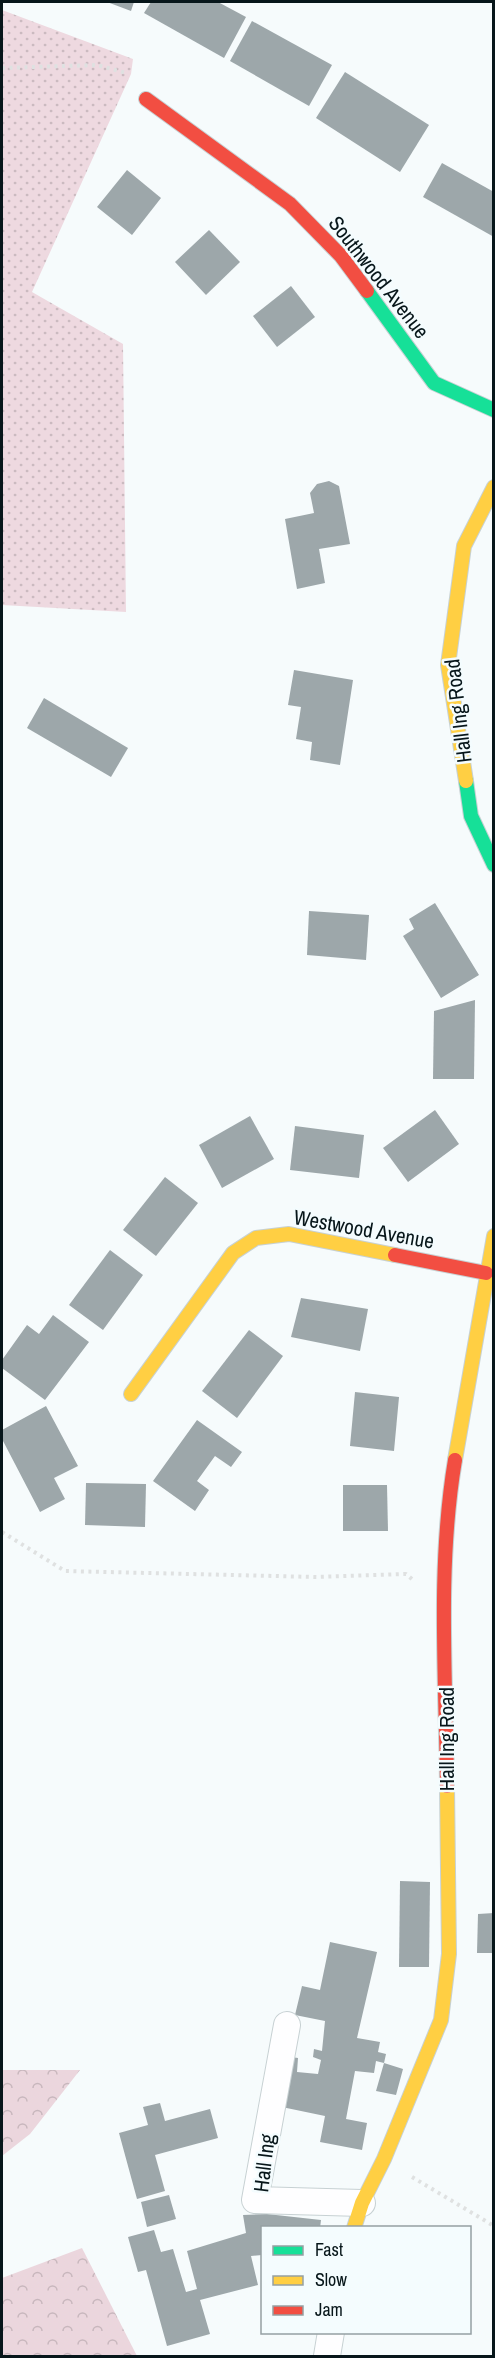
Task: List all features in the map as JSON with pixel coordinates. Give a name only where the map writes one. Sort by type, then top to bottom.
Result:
[{"type":"street","name":"Southwood Avenue","points":[[146,99],[290,204],[340,256],[434,383],[494,410]]},
{"type":"street","name":"Hall Ing Road","points":[[494,487],[464,546],[448,664],[471,816],[494,865]]},
{"type":"street","name":"Westwood Avenue","points":[[131,1394],[233,1253],[256,1238],[289,1234],[486,1273]]},
{"type":"street","name":"Hall Ing Road","points":[[355,2226],[362,2203],[384,2158],[441,2020],[449,1954],[445,1612],[447,1508],[494,1236]]},
{"type":"street","name":"Hall Ing","points":[[288,2025],[255,2200],[362,2203]]},
{"type":"street","points":[[327,2356],[331,2334]]},
{"type":"path","points":[[2,68],[97,65],[131,74],[146,99]]},
{"type":"path","points":[[2,1532],[65,1571],[317,1577],[406,1574],[445,1612]]},
{"type":"path","points":[[384,2158],[494,2226]]},
{"type":"shaded area","points":[[2,10],[133,59],[131,74],[32,292],[123,344],[126,612],[2,605]]},
{"type":"green space","points":[[2,2070],[80,2070],[30,2134],[2,2156]]},
{"type":"green space","points":[[82,2248],[137,2356],[2,2356],[2,2278]]},
{"type":"building","points":[[107,2],[134,2],[131,11]]},
{"type":"building","points":[[151,2],[218,2],[246,17],[224,58],[144,13]]},
{"type":"building","points":[[252,21],[332,65],[309,106],[230,61]]},
{"type":"building","points":[[345,72],[429,125],[400,172],[316,118]]},
{"type":"building","points":[[442,163],[494,192],[494,237],[423,197]]},
{"type":"building","points":[[127,170],[161,198],[132,235],[97,207]]},
{"type":"building","points":[[209,230],[240,262],[206,295],[175,262]]},
{"type":"building","points":[[291,286],[315,317],[277,347],[253,316]]},
{"type":"building","points":[[329,481],[339,486],[350,544],[319,549],[325,583],[297,589],[285,519],[314,513],[310,493],[317,484]]},
{"type":"building","points":[[294,670],[353,680],[340,765],[310,760],[312,742],[296,739],[301,707],[288,705]]},
{"type":"building","points":[[44,698],[128,748],[111,777],[27,728]]},
{"type":"building","points":[[435,903],[479,975],[441,998],[403,936],[414,929],[409,919]]},
{"type":"building","points":[[309,911],[369,915],[366,960],[307,955]]},
{"type":"building","points":[[475,1000],[474,1079],[433,1079],[434,1011]]},
{"type":"building","points":[[435,1110],[459,1144],[408,1182],[383,1148]]},
{"type":"building","points":[[250,1116],[274,1159],[222,1188],[199,1145]]},
{"type":"building","points":[[295,1126],[364,1135],[359,1178],[290,1170]]},
{"type":"building","points":[[165,1177],[198,1203],[156,1256],[123,1230]]},
{"type":"building","points":[[110,1250],[143,1275],[103,1330],[69,1305]]},
{"type":"building","points":[[301,1298],[368,1309],[360,1351],[291,1337]]},
{"type":"building","points":[[53,1315],[89,1342],[45,1400],[2,1368],[2,1360],[27,1325],[39,1334]]},
{"type":"building","points":[[249,1330],[283,1356],[237,1418],[202,1391]]},
{"type":"building","points":[[355,1392],[399,1397],[394,1451],[350,1446]]},
{"type":"building","points":[[46,1406],[78,1466],[54,1478],[65,1499],[40,1512],[2,1439],[2,1430]]},
{"type":"building","points":[[197,1420],[242,1452],[231,1467],[215,1456],[197,1481],[209,1490],[195,1511],[153,1481]]},
{"type":"building","points":[[86,1483],[146,1484],[145,1527],[85,1525]]},
{"type":"building","points":[[343,1485],[387,1485],[388,1531],[343,1531]]},
{"type":"building","points":[[400,1881],[430,1882],[429,1967],[399,1967]]},
{"type":"building","points":[[494,1913],[494,1953],[477,1953],[478,1914]]},
{"type":"building","points":[[330,1942],[377,1952],[357,2038],[380,2042],[378,2052],[386,2054],[384,2063],[376,2061],[374,2073],[355,2071],[346,2119],[367,2123],[362,2150],[320,2142],[325,2116],[277,2106],[285,2056],[298,2058],[297,2072],[318,2074],[321,2060],[313,2057],[314,2049],[322,2051],[325,2021],[295,2015],[302,1986],[320,1990]]},
{"type":"building","points":[[384,2063],[403,2069],[396,2095],[376,2091]]},
{"type":"building","points":[[160,2103],[165,2121],[210,2109],[218,2138],[155,2155],[165,2191],[137,2199],[119,2133],[148,2125],[143,2107]]},
{"type":"building","points":[[169,2195],[176,2219],[147,2227],[141,2202]]},
{"type":"building","points":[[267,2214],[321,2220],[320,2226],[261,2226],[261,2255],[251,2256],[258,2285],[200,2300],[210,2334],[167,2346],[146,2270],[138,2272],[128,2237],[154,2230],[161,2252],[173,2249],[186,2292],[197,2289],[187,2251],[246,2233],[243,2215]]},
{"type":"traffic: fast","points":[[367,291],[434,383],[494,410]]},
{"type":"traffic: fast","points":[[466,781],[471,816],[494,865]]},
{"type":"traffic: slow","points":[[466,781],[448,665],[464,546],[494,487]]},
{"type":"traffic: slow","points":[[131,1394],[233,1253],[256,1238],[289,1234],[395,1255]]},
{"type":"traffic: slow","points":[[455,1460],[494,1236]]},
{"type":"traffic: slow","points":[[355,2226],[362,2203],[384,2159],[441,2020],[449,1954],[447,1786]]},
{"type":"traffic: jam","points":[[146,99],[290,204],[341,256],[367,291]]},
{"type":"traffic: jam","points":[[395,1255],[486,1273]]},
{"type":"traffic: jam","points":[[447,1786],[444,1582],[449,1500],[455,1460]]}]
